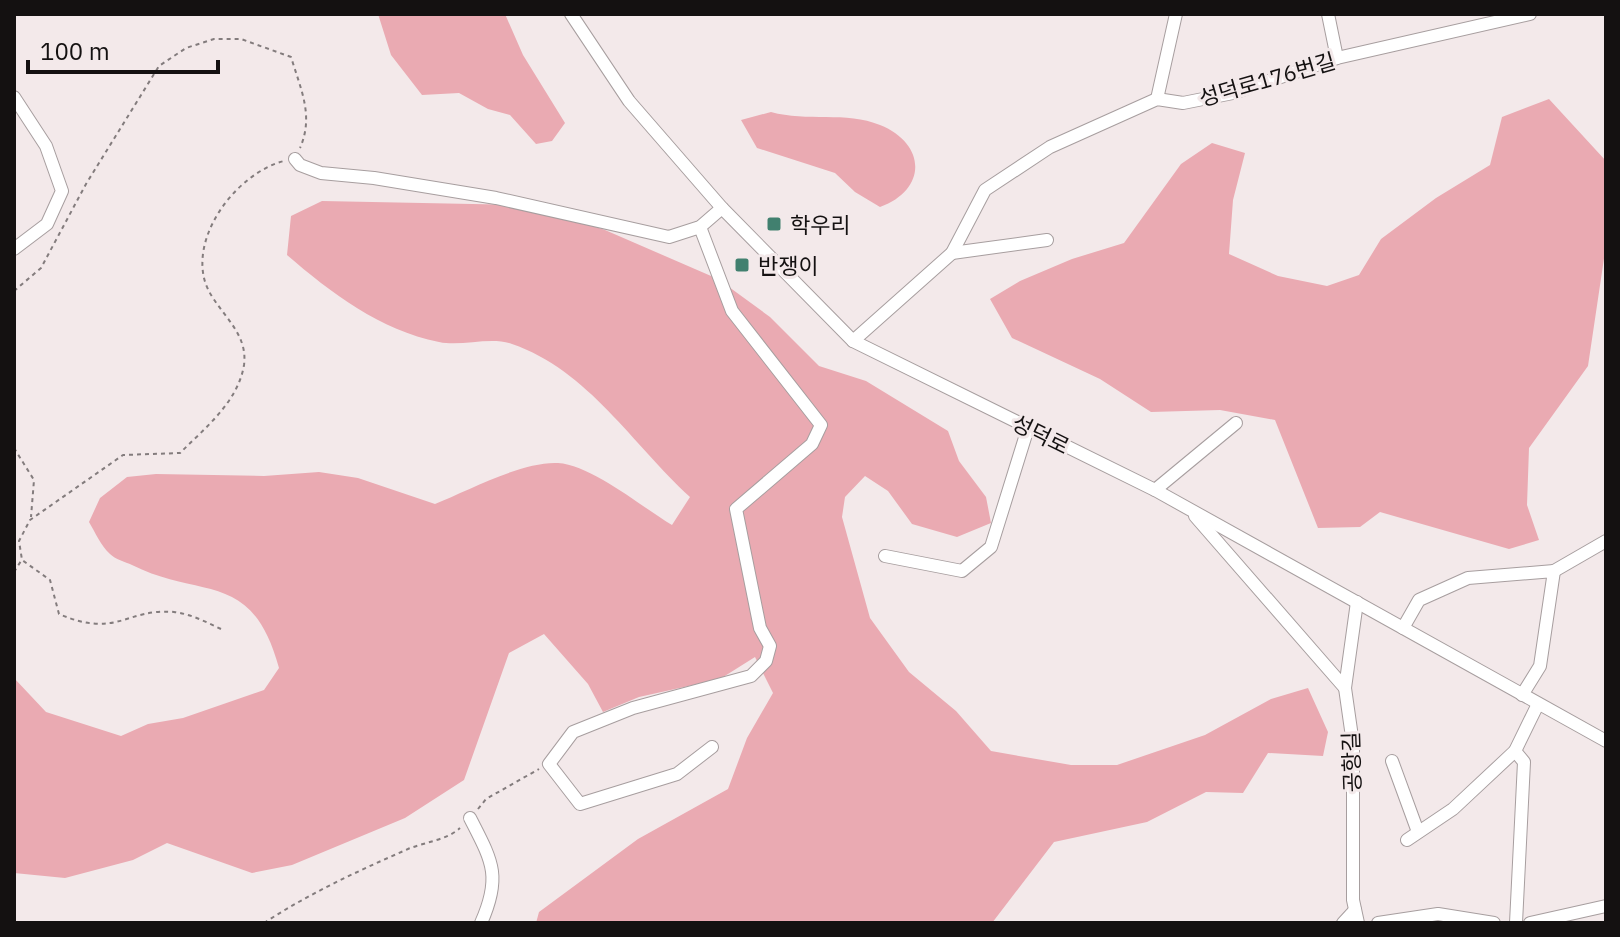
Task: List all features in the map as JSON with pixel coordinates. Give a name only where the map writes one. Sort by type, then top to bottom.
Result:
[{"type":"street","name":"성덕로","points":[[571,14],[629,101],[722,208],[853,341],[1155,490],[1606,741]]},
{"type":"street","points":[[1157,99],[1176,14]]},
{"type":"street","points":[[1328,14],[1337,58]]},
{"type":"street","name":"성덕로176번길","points":[[853,341],[952,253],[985,190],[1050,147],[1157,99],[1183,103],[1233,93],[1337,58],[1530,14]]},
{"type":"street","points":[[14,97],[46,146],[62,191],[47,224],[14,249]]},
{"type":"street","points":[[295,159],[300,165],[321,173],[374,178],[496,198],[669,237],[700,227],[722,208]]},
{"type":"street","points":[[700,227],[732,311],[821,425],[812,444],[736,509],[760,628],[770,646],[766,661],[751,676],[633,708],[573,732],[549,764],[580,804],[677,774],[712,747]]},
{"type":"street","points":[[952,253],[1047,240]]},
{"type":"street","points":[[1155,490],[1236,423]]},
{"type":"street","points":[[885,556],[962,571],[991,547],[1028,428]]},
{"type":"street","points":[[1187,507],[1345,688]]},
{"type":"street","points":[[1403,628],[1419,600],[1468,578],[1554,571],[1606,541]]},
{"type":"street","points":[[1522,695],[1540,666],[1554,571]]},
{"type":"street","name":"공항길","points":[[1357,602],[1345,688],[1353,744],[1357,916]]},
{"type":"street","points":[[1392,761],[1413,836],[1453,809],[1515,751],[1538,704]]},
{"type":"street","points":[[1515,751],[1524,762],[1516,923]]},
{"type":"street","points":[[470,818],[494,865],[491,902],[481,923]]},
{"type":"street","points":[[1530,923],[1606,906]]},
{"type":"street","points":[[1378,923],[1438,914],[1494,923]]},
{"type":"street","points":[[1343,923],[1357,916]]},
{"type":"path","points":[[14,291],[41,268],[86,184],[159,66],[186,48],[214,39],[241,39],[291,57],[308,115],[308,130],[295,159],[269,165],[229,197],[204,251],[203,275],[209,292],[232,321],[242,343],[244,364],[233,395],[180,453],[123,455],[30,520]]},
{"type":"path","points":[[14,448],[34,480],[30,520],[19,541],[22,560],[14,572]]},
{"type":"path","points":[[22,560],[50,580],[59,614],[82,624],[111,625],[173,612],[221,629]]},
{"type":"path","points":[[264,923],[312,892],[429,840],[452,835],[486,799],[549,764]]},
{"type":"shaded area","points":[[378,14],[505,14],[523,55],[565,123],[552,141],[536,144],[510,115],[488,109],[459,93],[422,95],[391,55]]},
{"type":"shaded area","points":[[1549,99],[1606,161],[1606,245],[1588,366],[1529,448],[1527,505],[1539,540],[1509,549],[1380,512],[1360,527],[1318,528],[1275,420],[1220,410],[1151,412],[1100,379],[1012,338],[990,299],[1020,281],[1072,259],[1124,243],[1181,164],[1212,143],[1245,153],[1233,200],[1229,254],[1278,276],[1327,286],[1359,275],[1381,239],[1436,198],[1490,165],[1502,117]]},
{"type":"shaded area","points":[[771,112],[854,118],[880,125],[906,143],[913,155],[913,179],[906,190],[880,207],[855,192],[835,173],[757,148],[741,120]]},
{"type":"shaded area","points":[[322,201],[529,205],[605,230],[718,279],[770,317],[819,366],[866,381],[948,431],[959,461],[986,497],[991,523],[957,537],[912,524],[888,491],[865,476],[845,497],[842,517],[870,618],[909,672],[956,711],[991,751],[1071,765],[1117,765],[1205,735],[1271,699],[1308,688],[1328,732],[1323,756],[1268,753],[1243,793],[1206,792],[1147,822],[1054,842],[992,923],[536,923],[539,912],[638,839],[728,789],[747,738],[773,693],[755,657],[720,679],[639,697],[603,712],[588,684],[544,634],[509,653],[464,780],[405,818],[292,865],[252,873],[167,843],[133,860],[65,878],[14,873],[14,678],[46,712],[121,736],[148,724],[183,718],[264,690],[279,668],[268,637],[254,615],[239,601],[222,592],[157,575],[117,559],[104,547],[89,522],[100,498],[127,477],[156,474],[264,476],[319,472],[358,478],[435,504],[512,472],[558,463],[601,479],[672,525],[690,497],[587,390],[539,356],[503,342],[439,342],[397,329],[357,308],[304,269],[287,255],[291,216]]},
{"type":"place","name":"학우리","points":[[774,224]]},
{"type":"place","name":"반쟁이","points":[[742,265]]}]
